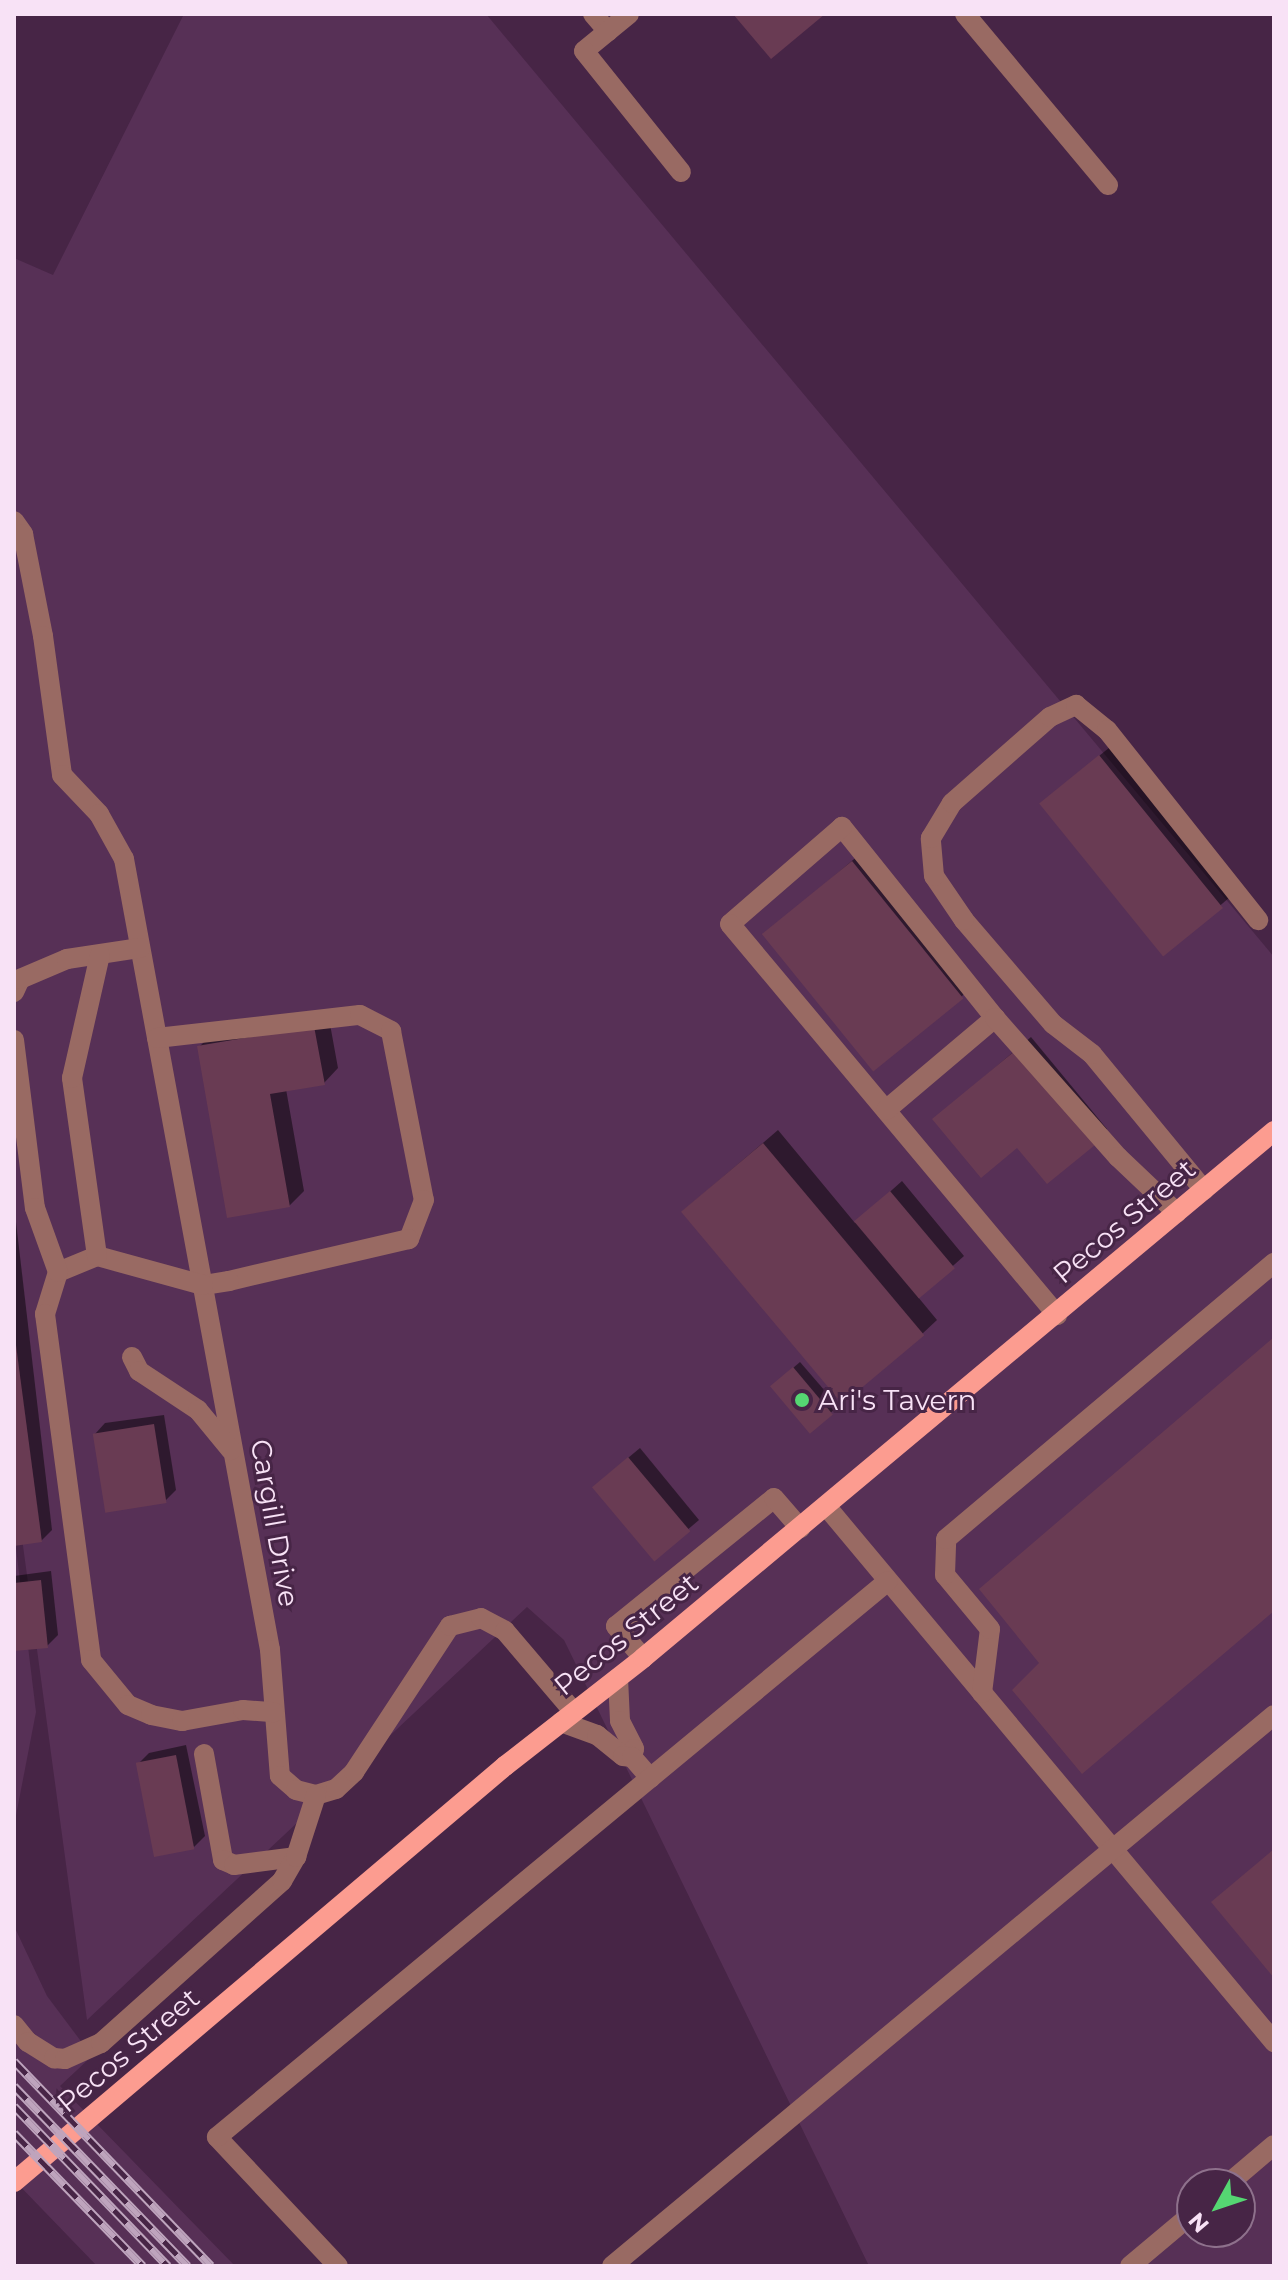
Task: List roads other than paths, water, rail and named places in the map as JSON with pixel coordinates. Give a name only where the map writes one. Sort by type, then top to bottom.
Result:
[{"type":"main road","name":"Pecos Street","points":[[14,2182],[505,1766],[643,1658],[1274,1131]]},
{"type":"main road","points":[[1252,1150],[1274,1138]]},
{"type":"street","points":[[593,14],[608,31]]},
{"type":"street","points":[[629,14],[584,51],[681,172]]},
{"type":"street","points":[[965,14],[1108,185]]},
{"type":"street","name":"Cargill Drive","points":[[14,521],[23,534],[32,578],[62,775],[99,814],[124,859],[270,1650],[280,1776],[296,1790],[316,1795]]},
{"type":"street","points":[[1204,1190],[1092,1054],[1053,1024],[964,920],[934,876],[931,838],[952,803],[1050,717],[1076,705],[1107,730],[1265,920]]},
{"type":"street","points":[[1057,1315],[730,924],[842,827],[995,1018],[1118,1157],[1177,1213]]},
{"type":"street","points":[[14,992],[20,979],[67,959],[140,948]]},
{"type":"street","points":[[97,1256],[72,1078],[84,1005],[100,955]]},
{"type":"street","points":[[58,1272],[97,1256],[203,1285],[409,1239],[424,1200],[391,1031],[360,1015],[157,1038]]},
{"type":"street","points":[[886,1110],[995,1018]]},
{"type":"street","points":[[14,1040],[35,1208],[58,1272],[45,1314],[91,1660],[128,1705],[151,1715],[182,1721],[243,1710],[274,1712]]},
{"type":"street","points":[[982,1693],[990,1629],[945,1575],[946,1539],[1274,1263]]},
{"type":"street","points":[[132,1357],[139,1371],[198,1410],[233,1454]]},
{"type":"street","points":[[643,1658],[616,1626],[774,1498],[800,1528]]},
{"type":"street","points":[[826,1506],[1274,2042]]},
{"type":"street","points":[[338,2266],[217,2137],[888,1581]]},
{"type":"street","points":[[14,2025],[28,2042],[54,2058],[65,2059],[101,2043],[262,1903],[296,1857],[316,1795],[336,1789],[354,1772],[450,1626],[481,1618],[505,1631],[567,1717],[623,1756],[632,1757],[650,1778]]},
{"type":"street","points":[[618,1678],[620,1721],[634,1749],[632,1757]]},
{"type":"street","points":[[612,2266],[1274,1715]]},
{"type":"street","points":[[204,1754],[223,1860],[234,1865],[296,1857]]},
{"type":"street","points":[[1247,2168],[1274,2145]]},
{"type":"street","points":[[1130,2266],[1176,2227]]},
{"type":"railway","points":[[14,2061],[211,2266]]},
{"type":"railway","points":[[14,2086],[188,2266]]},
{"type":"railway","points":[[14,2106],[168,2266]]},
{"type":"railway","points":[[14,2133],[143,2266]]},
{"type":"place","name":"Ari's Tavern","points":[[802,1400]]}]
